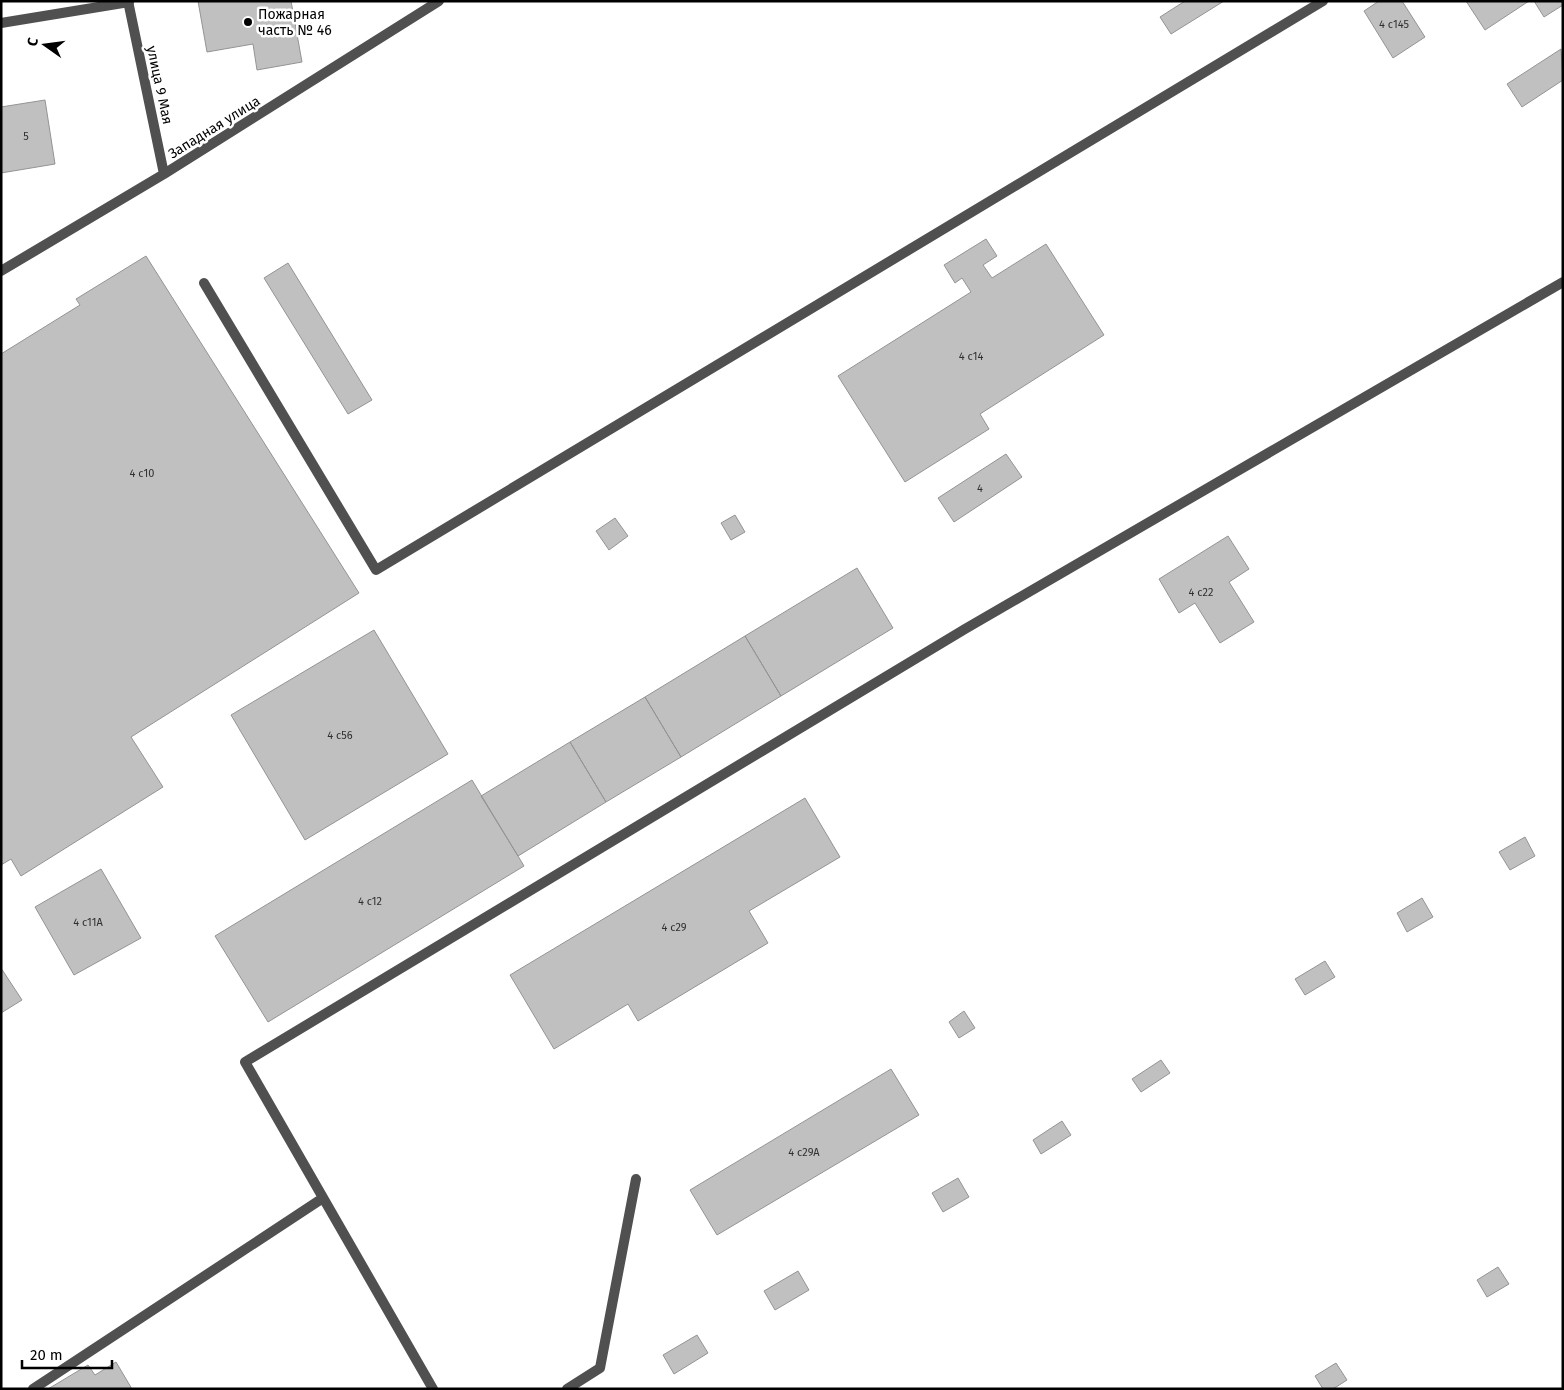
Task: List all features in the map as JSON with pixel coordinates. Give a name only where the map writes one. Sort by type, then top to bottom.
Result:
[{"type":"street","name":"Западная улица","points":[[1,271],[164,174],[439,1]]},
{"type":"street","points":[[204,282],[376,570],[1324,1]]},
{"type":"street","name":"улица 9 Мая","points":[[128,2],[164,174]]},
{"type":"street","points":[[1,23],[128,2]]},
{"type":"street","points":[[433,1389],[245,1062],[965,629],[1563,282]]},
{"type":"street","points":[[567,1389],[600,1368],[636,1179]]},
{"type":"street","points":[[33,1389],[323,1198]]},
{"type":"building","name":"Пожарная часть № 46","points":[[198,1],[291,1],[302,62],[257,70],[253,44],[207,52]]},
{"type":"building","points":[[1185,1],[1224,1],[1171,34],[1160,17]]},
{"type":"building","points":[[1379,1],[1402,1],[1425,37],[1393,58],[1364,11]]},
{"type":"building","points":[[1466,1],[1529,1],[1485,30]]},
{"type":"building","points":[[1534,1],[1563,1],[1563,5],[1544,17]]},
{"type":"building","points":[[1561,49],[1563,80],[1522,107],[1507,84]]},
{"type":"building","points":[[45,100],[55,164],[1,173],[1,107]]},
{"type":"building","points":[[986,239],[997,256],[983,265],[992,278],[1046,244],[1104,335],[980,414],[989,429],[905,482],[838,376],[971,292],[962,278],[955,283],[944,265]]},
{"type":"building","points":[[146,256],[359,593],[131,737],[163,787],[21,876],[11,859],[1,865],[1,354],[80,305],[76,299]]},
{"type":"building","points":[[288,263],[372,400],[348,414],[264,278]]},
{"type":"building","points":[[1006,454],[1022,477],[954,522],[938,498]]},
{"type":"building","points":[[735,515],[745,532],[731,540],[721,523]]},
{"type":"building","points":[[615,518],[628,536],[609,550],[596,531]]},
{"type":"building","points":[[1228,536],[1249,569],[1229,582],[1254,622],[1220,643],[1195,603],[1179,613],[1159,579]]},
{"type":"building","points":[[857,568],[893,628],[781,696],[745,636]]},
{"type":"building","points":[[374,630],[448,754],[305,840],[231,715]]},
{"type":"building","points":[[745,636],[781,696],[681,757],[645,697]]},
{"type":"building","points":[[645,697],[681,757],[606,802],[570,742]]},
{"type":"building","points":[[570,742],[606,802],[518,856],[481,796]]},
{"type":"building","points":[[472,780],[524,866],[268,1022],[215,936]]},
{"type":"building","points":[[805,798],[840,857],[749,911],[768,943],[638,1021],[628,1004],[554,1049],[510,975]]},
{"type":"building","points":[[1525,837],[1535,856],[1510,870],[1499,852]]},
{"type":"building","points":[[101,869],[141,938],[74,975],[35,907]]},
{"type":"building","points":[[1422,898],[1433,917],[1407,932],[1397,913]]},
{"type":"building","points":[[1325,961],[1335,977],[1305,995],[1295,979]]},
{"type":"building","points":[[1,968],[22,1000],[1,1013]]},
{"type":"building","points":[[964,1011],[975,1028],[959,1038],[949,1022]]},
{"type":"building","points":[[1161,1060],[1170,1073],[1141,1092],[1132,1079]]},
{"type":"building","points":[[891,1069],[919,1115],[717,1235],[690,1190]]},
{"type":"building","points":[[1062,1121],[1071,1135],[1041,1154],[1033,1140]]},
{"type":"building","points":[[958,1178],[969,1197],[943,1212],[932,1193]]},
{"type":"building","points":[[1498,1267],[1509,1284],[1487,1297],[1477,1280]]},
{"type":"building","points":[[798,1271],[809,1290],[775,1310],[764,1291]]},
{"type":"building","points":[[697,1335],[708,1353],[674,1374],[663,1355]]},
{"type":"building","points":[[116,1362],[132,1389],[48,1389],[88,1365],[95,1375]]},
{"type":"building","points":[[1336,1363],[1347,1380],[1333,1389],[1323,1389],[1315,1376]]},
{"type":"place","name":"Пожарная часть № 46","points":[[248,22]]}]
